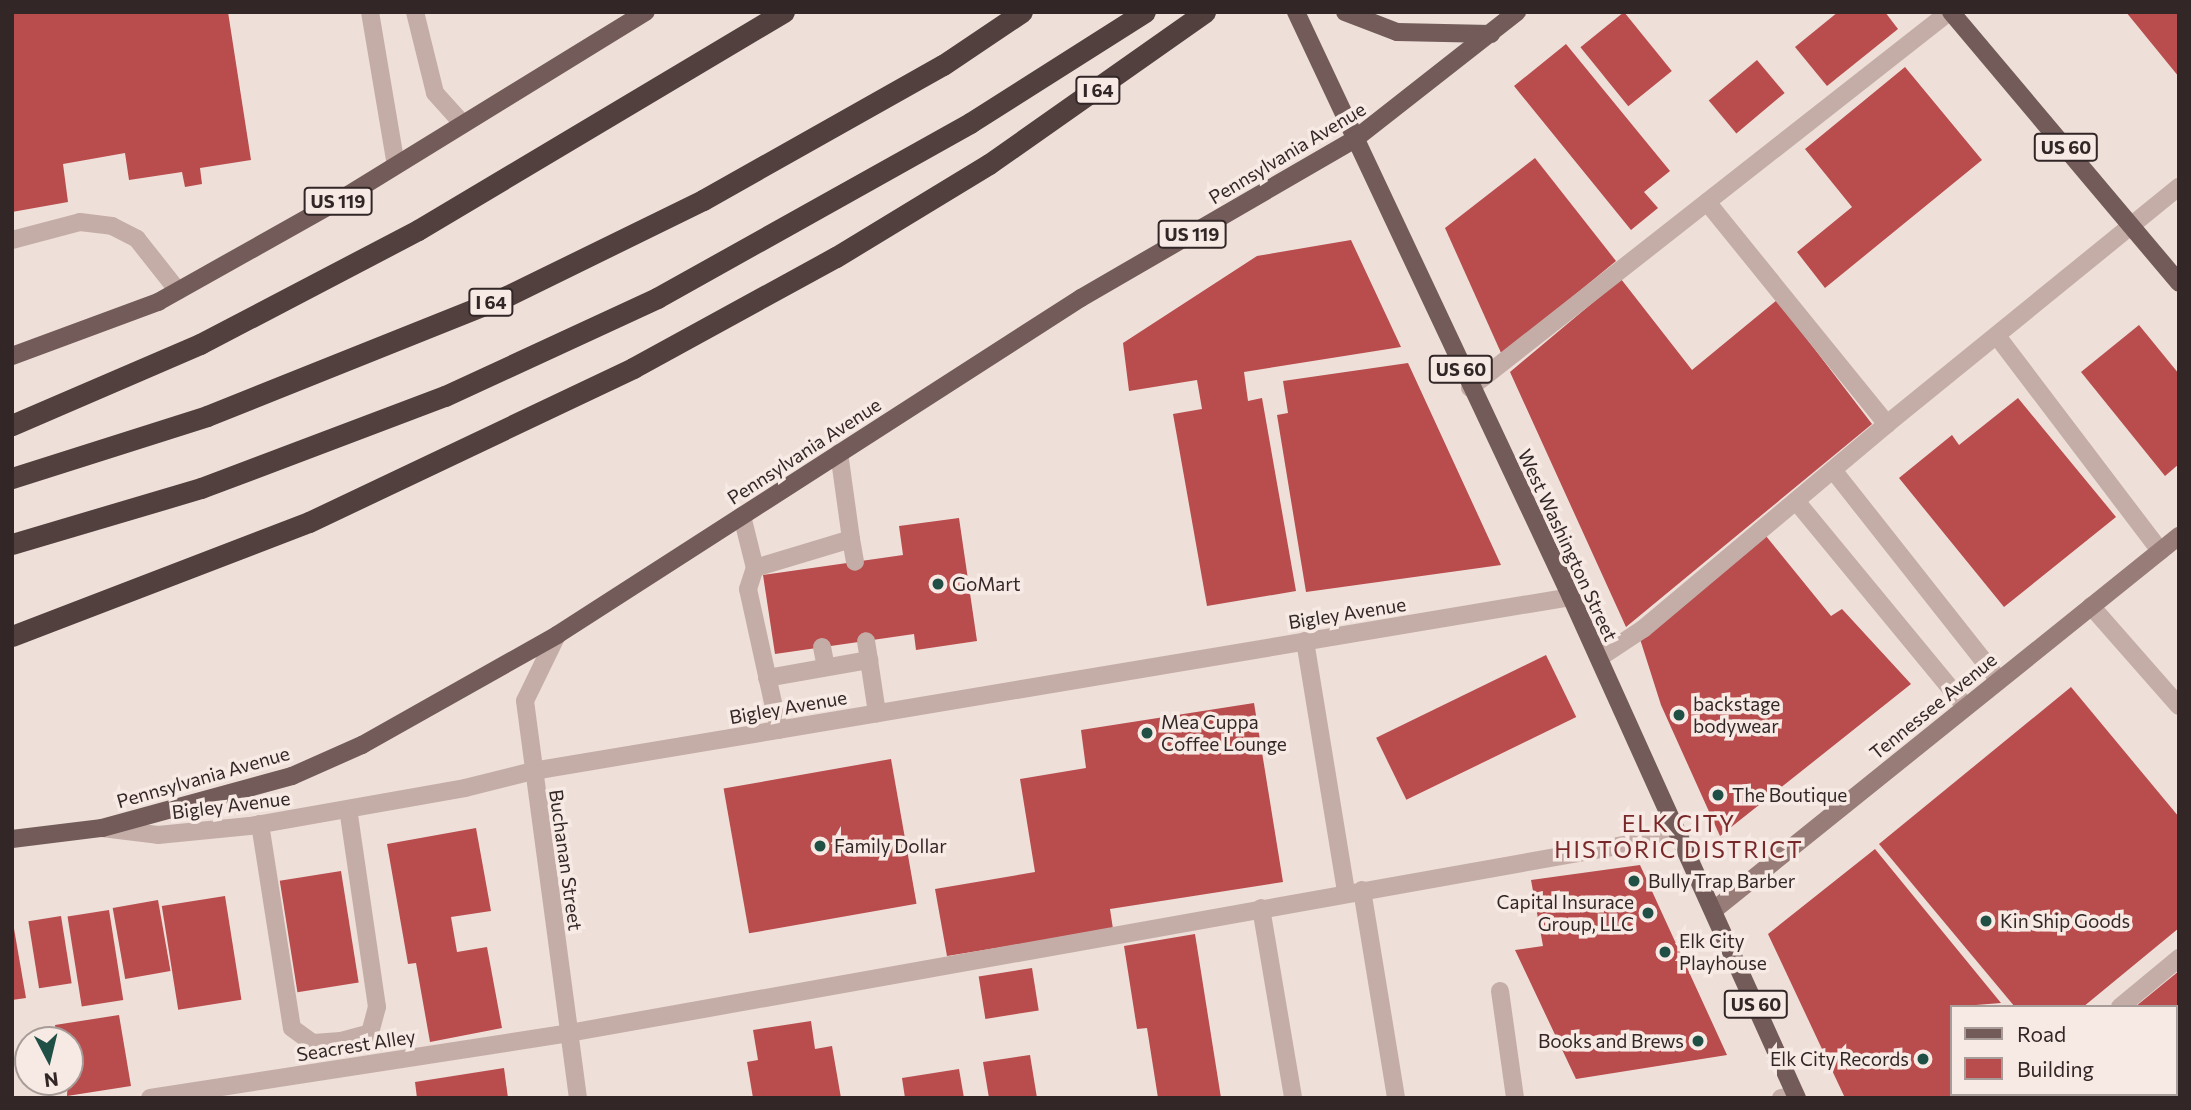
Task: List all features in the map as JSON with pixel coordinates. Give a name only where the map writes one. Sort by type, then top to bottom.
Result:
[{"type":"highway","points":[[12,425],[200,344],[418,230],[784,12]]},
{"type":"highway","name":"I 64","points":[[12,478],[207,416],[507,296],[703,200],[943,65],[1023,12]]},
{"type":"highway","points":[[12,544],[201,488],[445,396],[657,298],[970,123],[1145,12]]},
{"type":"highway","name":"I 64","points":[[12,636],[309,522],[633,368],[836,257],[989,164],[1205,12]]},
{"type":"main road","name":"US 119","points":[[12,356],[177,291],[396,165],[646,12]]},
{"type":"main road","name":"West Washington Street","points":[[1296,12],[1680,835],[1791,1097]]},
{"type":"main road","points":[[1345,12],[1397,32],[1491,34]]},
{"type":"main road","name":"Pennsylvania Avenue","points":[[102,828],[292,776],[362,745],[557,635],[1081,298],[1355,139],[1517,12]]},
{"type":"main road","name":"US 60","points":[[1950,12],[2179,283]]},
{"type":"main road","name":"Bigley Avenue","points":[[12,839],[102,828]]},
{"type":"street","points":[[370,12],[396,165]]},
{"type":"street","points":[[415,12],[435,93],[463,124]]},
{"type":"street","points":[[1470,388],[1950,12]]},
{"type":"street","points":[[1599,659],[2179,187]]},
{"type":"street","points":[[1707,202],[1887,424]]},
{"type":"street","points":[[12,240],[80,222],[112,226],[136,239],[177,291]]},
{"type":"street","points":[[1997,336],[2160,551]]},
{"type":"street","points":[[839,453],[855,562]]},
{"type":"street","points":[[1833,470],[1999,680]]},
{"type":"street","points":[[1796,501],[1966,707]]},
{"type":"street","points":[[742,516],[755,568],[748,589],[779,730]]},
{"type":"street","name":"Tennessee Avenue","points":[[1714,910],[2179,536]]},
{"type":"street","points":[[755,568],[807,561],[851,539]]},
{"type":"street","name":"Bigley Avenue","points":[[102,828],[159,835],[260,824],[533,771],[1571,597]]},
{"type":"street","points":[[2091,606],[2179,706]]},
{"type":"street","name":"Buchanan Street","points":[[557,635],[525,701],[578,1098]]},
{"type":"street","points":[[866,641],[877,713]]},
{"type":"street","points":[[1306,641],[1396,1098]]},
{"type":"street","points":[[822,647],[826,667]]},
{"type":"street","points":[[767,678],[869,660]]},
{"type":"street","points":[[260,824],[292,1028],[313,1044],[341,1041],[370,1033],[377,1007],[348,809]]},
{"type":"street","name":"Seacrest Alley","points":[[150,1098],[569,1033],[1680,835]]},
{"type":"street","points":[[1261,908],[1293,1098]]},
{"type":"street","points":[[2122,1005],[2179,958]]},
{"type":"street","points":[[1500,990],[1515,1098]]},
{"type":"street","points":[[341,1041],[345,1068]]},
{"type":"building","points":[[12,12],[228,12],[251,160],[200,168],[202,184],[185,187],[182,172],[129,180],[125,153],[63,164],[68,202],[12,212]]},
{"type":"building","points":[[1624,12],[1672,71],[1628,106],[1580,47]]},
{"type":"building","points":[[1838,12],[1885,12],[1898,29],[1827,86],[1795,47]]},
{"type":"building","points":[[2126,12],[2179,12],[2179,77]]},
{"type":"building","points":[[1566,44],[1670,171],[1644,192],[1658,208],[1631,230],[1514,86]]},
{"type":"building","points":[[1757,60],[1785,93],[1736,133],[1709,100]]},
{"type":"building","points":[[1905,67],[1982,160],[1825,288],[1797,252],[1852,207],[1805,149]]},
{"type":"building","points":[[1535,158],[1616,261],[1502,355],[1445,228]]},
{"type":"building","points":[[1351,240],[1401,347],[1244,372],[1248,401],[1262,398],[1296,591],[1207,606],[1173,414],[1202,409],[1197,380],[1129,391],[1123,343],[1257,256]]},
{"type":"building","points":[[1621,279],[1692,370],[1777,300],[1872,424],[1626,627],[1510,372]]},
{"type":"building","points":[[2139,325],[2179,374],[2179,464],[2165,476],[2081,372]]},
{"type":"building","points":[[1408,363],[1501,565],[1306,592],[1277,415],[1288,413],[1283,381]]},
{"type":"building","points":[[2018,398],[2116,517],[2004,607],[1899,478],[1952,435],[1959,445]]},
{"type":"building","points":[[959,518],[977,641],[916,650],[914,634],[775,654],[763,575],[903,555],[899,526]]},
{"type":"building","points":[[1766,536],[1831,616],[1842,609],[1911,684],[1720,836],[1661,705],[1640,639]]},
{"type":"building","points":[[1546,655],[1576,717],[1406,800],[1376,738]]},
{"type":"building","points":[[2071,687],[2179,817],[2179,928],[2085,1005],[2013,1005],[1879,844]]},
{"type":"building","points":[[1254,703],[1283,882],[1110,909],[1113,929],[947,956],[935,889],[1035,872],[1020,779],[1086,768],[1081,730]]},
{"type":"building","name":"Family Dollar","points":[[891,759],[917,904],[749,933],[724,789]]},
{"type":"building","points":[[476,828],[491,911],[451,917],[457,952],[487,947],[502,1028],[430,1042],[416,963],[408,964],[387,844]]},
{"type":"building","points":[[1875,849],[2001,1003],[1950,1005],[1950,1096],[1975,1096],[1845,1098],[1768,934]]},
{"type":"building","points":[[1640,865],[1727,1055],[1576,1079],[1515,950],[1543,946],[1531,880]]},
{"type":"building","points":[[341,871],[359,983],[297,992],[280,881]]},
{"type":"building","points":[[225,896],[241,1000],[178,1010],[162,906]]},
{"type":"building","points":[[158,900],[171,971],[125,979],[113,908]]},
{"type":"building","points":[[109,910],[123,1000],[82,1006],[68,917]]},
{"type":"building","points":[[61,916],[72,983],[39,988],[28,921]]},
{"type":"building","points":[[12,917],[26,998],[12,1000]]},
{"type":"building","points":[[1195,934],[1221,1098],[1158,1098],[1147,1028],[1137,1029],[1124,946]]},
{"type":"building","points":[[1032,968],[1039,1010],[985,1019],[979,976]]},
{"type":"building","points":[[2179,971],[2177,1068],[2177,1005],[2137,1005]]},
{"type":"building","points":[[119,1015],[131,1086],[84,1093],[84,1026],[55,1025]]},
{"type":"building","points":[[811,1021],[815,1049],[832,1046],[841,1098],[753,1098],[747,1062],[758,1060],[753,1030]]},
{"type":"building","points":[[1030,1055],[1037,1098],[989,1098],[983,1062]]},
{"type":"building","points":[[504,1068],[508,1098],[417,1098],[415,1082]]},
{"type":"building","points":[[959,1069],[964,1098],[905,1098],[902,1078]]},
{"type":"place","name":"GoMart","points":[[938,584]]},
{"type":"place","name":"backstage bodywear","points":[[1679,715]]},
{"type":"place","name":"Mea Cuppa Coffee Lounge","points":[[1147,733]]},
{"type":"place","name":"The Boutique","points":[[1718,795]]},
{"type":"place","name":"Family Dollar","points":[[820,846]]},
{"type":"place","name":"Bully Trap Barber","points":[[1634,881]]},
{"type":"place","name":"Capital Insurace Group, LLC","points":[[1648,913]]},
{"type":"place","name":"Kin Ship Goods","points":[[1986,921]]},
{"type":"place","name":"Elk City Playhouse","points":[[1665,952]]},
{"type":"place","name":"Books and Brews","points":[[1698,1041]]},
{"type":"place","name":"Elk City Records","points":[[1923,1059]]},
{"type":"district","name":"ELK CITY HISTORIC DISTRICT","points":[[1679,836]]}]
